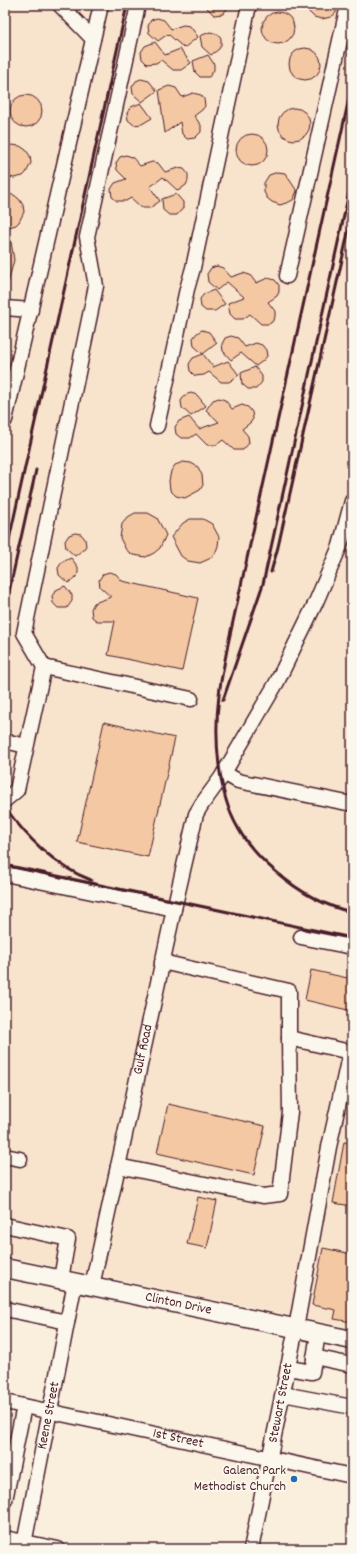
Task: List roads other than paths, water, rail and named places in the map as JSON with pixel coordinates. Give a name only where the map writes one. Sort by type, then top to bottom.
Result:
[{"type":"main road","name":"Clinton Drive","points":[[5,1268],[352,1340]]},
{"type":"street","points":[[60,5],[93,39]]},
{"type":"street","points":[[5,420],[101,5]]},
{"type":"street","points":[[5,800],[17,790],[44,667],[24,633],[96,286],[87,238],[138,5]]},
{"type":"street","points":[[157,426],[186,290],[195,260],[249,5]]},
{"type":"street","points":[[286,276],[348,5]]},
{"type":"street","points":[[5,308],[31,310]]},
{"type":"street","name":"Gulf Road","points":[[92,1286],[162,962],[196,814],[224,773],[278,682],[316,602],[340,546],[352,501]]},
{"type":"street","points":[[44,667],[191,699]]},
{"type":"street","points":[[5,741],[26,746]]},
{"type":"street","points":[[224,773],[238,781],[352,804]]},
{"type":"street","points":[[5,874],[174,910]]},
{"type":"street","points":[[301,937],[352,947]]},
{"type":"street","points":[[118,1166],[263,1196],[280,1194],[290,1112],[289,992],[162,962]]},
{"type":"street","name":"Stewart Street","points":[[251,1549],[296,1328],[329,1146],[350,1052],[290,1038]]},
{"type":"street","points":[[5,1156],[20,1159]]},
{"type":"street","name":"Keene Street","points":[[5,1225],[68,1239],[67,1322],[23,1545]]},
{"type":"street","points":[[5,1308],[67,1322]]},
{"type":"street","points":[[288,1368],[312,1372],[318,1333]]},
{"type":"street","points":[[314,1357],[352,1365]]},
{"type":"street","points":[[283,1394],[352,1407]]},
{"type":"street","name":"1st Street","points":[[5,1402],[352,1476]]},
{"type":"street","points":[[5,1500],[24,1406]]},
{"type":"street","points":[[5,1538],[23,1545],[58,1549]]},
{"type":"railway","points":[[5,558],[127,5]]},
{"type":"railway","points":[[352,85],[228,644],[220,689],[217,728],[217,746],[221,781],[225,798],[231,814],[246,840],[265,862],[293,885],[321,902],[352,912]]},
{"type":"railway","points":[[223,700],[263,584],[352,179]]},
{"type":"railway","points":[[271,572],[278,547],[352,215]]},
{"type":"railway","points":[[5,610],[36,470]]},
{"type":"railway","points":[[5,807],[22,829],[43,850],[66,867],[91,880]]},
{"type":"railway","points":[[5,865],[352,938]]},
{"type":"place","name":"Galena Park Methodist Church","points":[[294,1479]]}]
